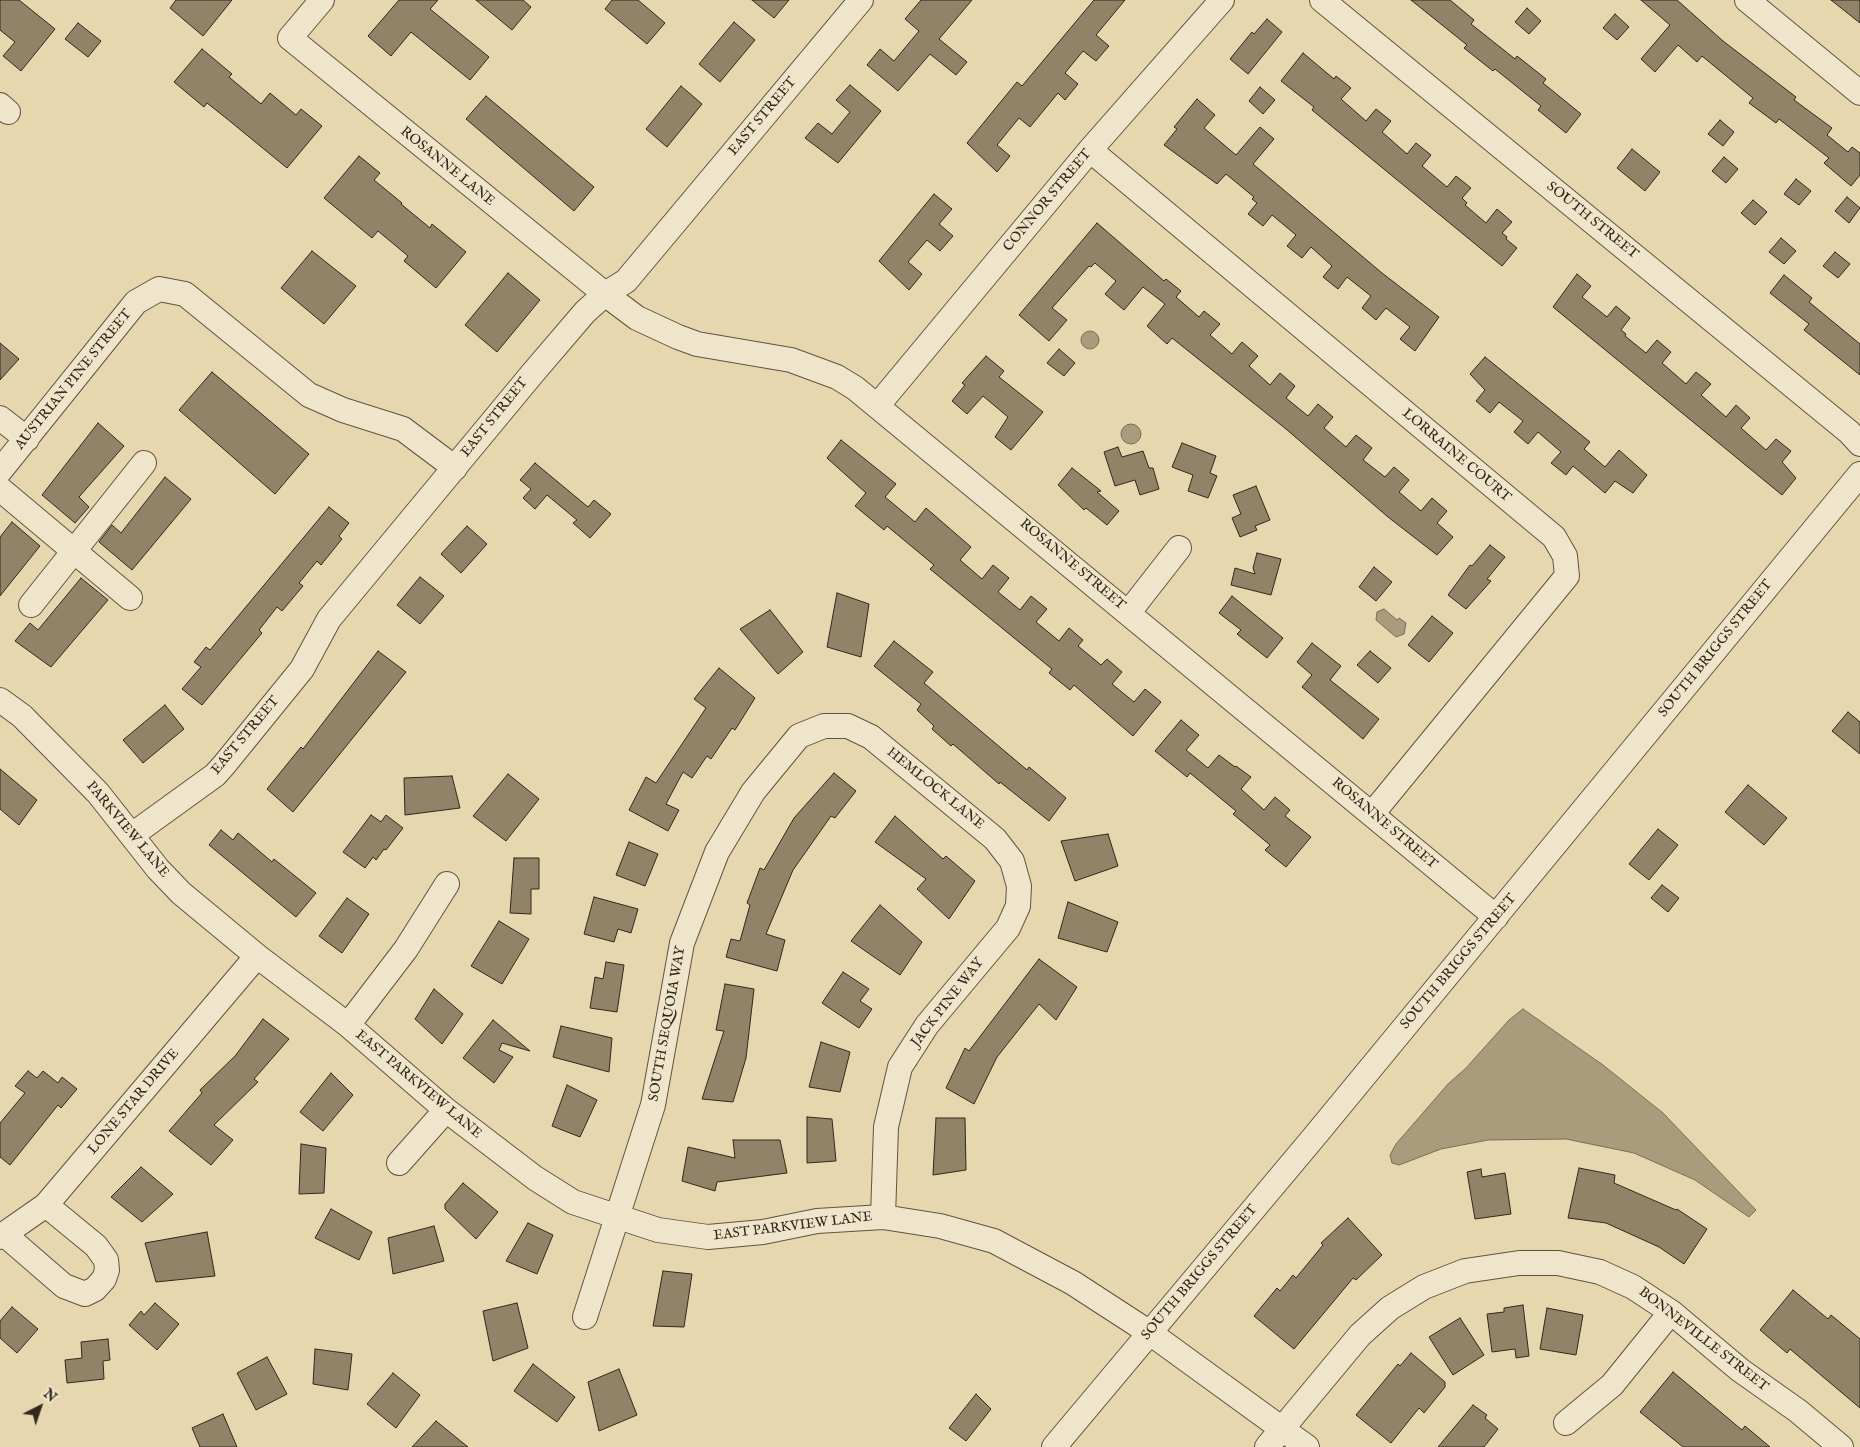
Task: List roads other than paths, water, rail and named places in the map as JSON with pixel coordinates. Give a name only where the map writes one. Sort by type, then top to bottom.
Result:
[{"type":"street","name":"ROSANNE LANE","points":[[322,0],[290,38],[605,294]]},
{"type":"street","name":"EAST STREET","points":[[132,835],[215,775],[224,765],[302,669],[329,619],[585,312],[605,294],[626,281],[861,0]]},
{"type":"street","name":"CONNOR STREET","points":[[878,405],[1090,150],[1222,0]]},
{"type":"street","name":"SOUTH STREET","points":[[1322,0],[1849,432],[1860,444]]},
{"type":"street","points":[[1748,0],[1860,93]]},
{"type":"street","name":"LORRAINE COURT","points":[[1090,150],[1554,537],[1565,556],[1567,576],[1372,814]]},
{"type":"street","name":"AUSTRIAN PINE STREET","points":[[0,471],[136,302],[159,289],[185,294],[309,395],[343,410],[403,429],[455,468]]},
{"type":"street","name":"ROSANNE STREET","points":[[605,294],[637,318],[678,337],[698,344],[778,357],[810,366],[837,377],[878,405],[1496,917]]},
{"type":"street","points":[[0,418],[27,439]]},
{"type":"street","points":[[32,605],[144,462]]},
{"type":"street","name":"SOUTH BRIGGS STREET","points":[[1054,1447],[1496,917],[1860,474]]},
{"type":"street","points":[[0,489],[130,598]]},
{"type":"street","points":[[1128,612],[1179,548]]},
{"type":"street","name":"PARKVIEW LANE","points":[[0,700],[22,716],[98,793],[158,869],[181,893],[257,956]]},
{"type":"street","name":"HEMLOCK LANE","points":[[824,726],[848,726],[871,737],[988,832],[1012,861],[1019,886]]},
{"type":"street","name":"SOUTH SEQUOIA WAY","points":[[584,1317],[654,1105],[682,943],[717,852],[752,792],[799,736],[824,726]]},
{"type":"street","points":[[348,1026],[406,949],[446,884]]},
{"type":"street","name":"JACK PINE WAY","points":[[883,1216],[886,1127],[900,1068],[927,1025],[1008,928],[1018,906],[1019,886]]},
{"type":"street","name":"EAST PARKVIEW LANE","points":[[257,956],[348,1026],[446,1110],[535,1178],[565,1197],[658,1230],[708,1237],[763,1232],[817,1221],[883,1216],[940,1226],[994,1241],[1073,1284],[1150,1333],[1307,1447]]},
{"type":"street","name":"LONE STAR DRIVE","points":[[2,1236],[46,1205],[257,956]]},
{"type":"street","points":[[399,1163],[446,1110]]},
{"type":"street","points":[[2,1236],[64,1286],[86,1294],[95,1289],[104,1279],[107,1270],[106,1260],[96,1246],[46,1205]]},
{"type":"street","name":"BONNEVILLE STREET","points":[[1267,1447],[1360,1335],[1390,1308],[1424,1287],[1465,1271],[1519,1263],[1558,1263],[1600,1272],[1633,1286],[1671,1312],[1740,1370],[1798,1411],[1841,1447]]},
{"type":"street","points":[[1566,1423],[1612,1385],[1671,1312]]}]
